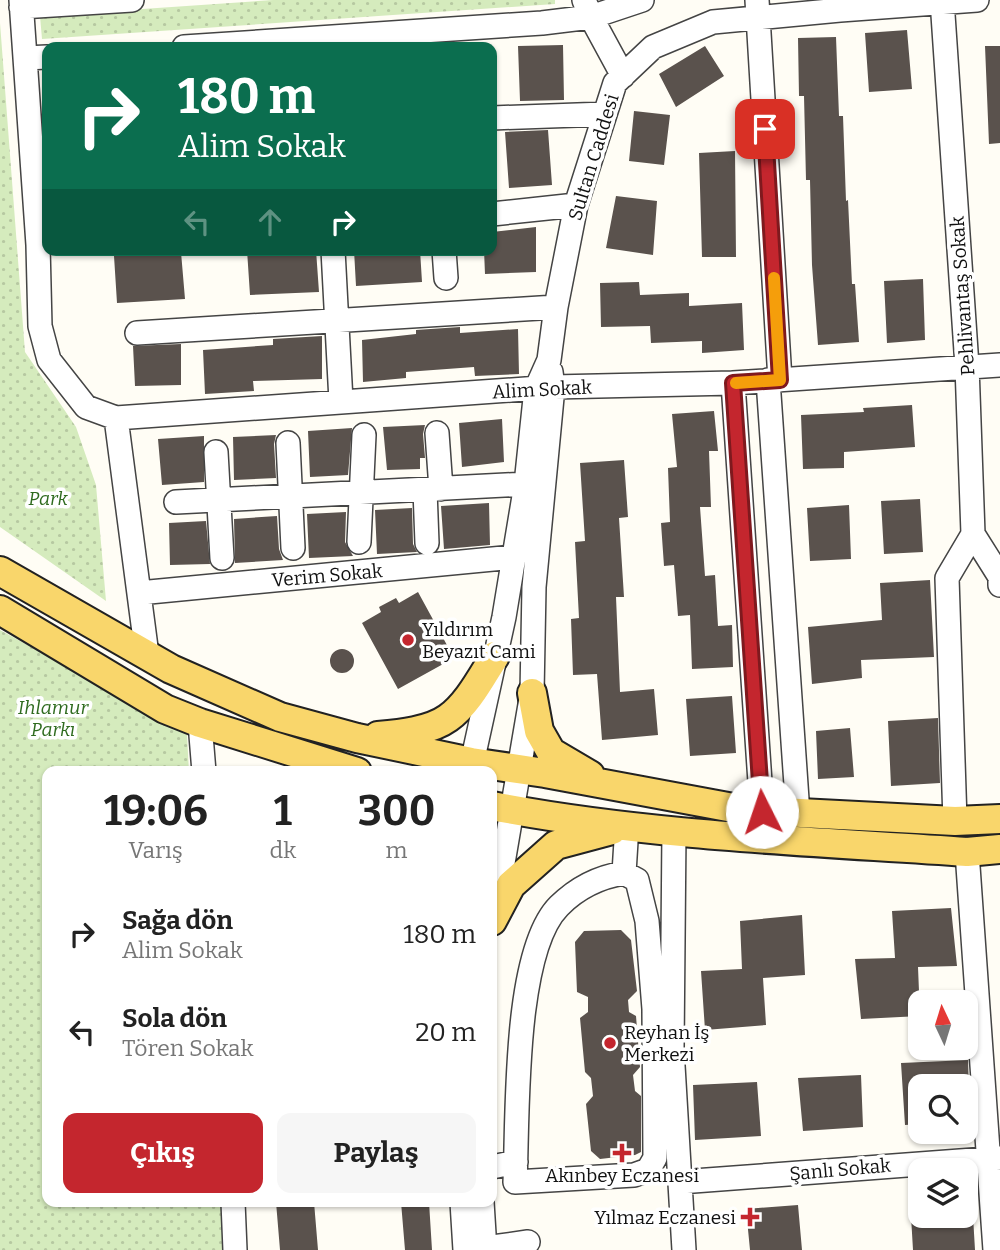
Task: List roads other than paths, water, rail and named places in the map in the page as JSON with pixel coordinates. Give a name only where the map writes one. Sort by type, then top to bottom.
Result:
[{"type":"main road","points":[[0,571],[171,669],[280,717],[467,766]]},
{"type":"main road","points":[[0,610],[164,709],[338,766]]},
{"type":"main road","points":[[357,738],[428,727],[448,718],[470,694],[495,656]]},
{"type":"main road","points":[[532,694],[539,731],[551,752],[611,787]]},
{"type":"main road","points":[[497,769],[762,812],[955,821],[1000,819]]},
{"type":"main road","points":[[501,808],[564,819],[674,831],[967,852],[1000,849]]},
{"type":"main road","points":[[497,913],[511,885],[556,845],[627,825]]},
{"type":"street","points":[[42,217],[36,57],[21,4],[132,0]]},
{"type":"street","points":[[347,42],[484,37],[587,9],[642,0]]},
{"type":"street","name":"Sultan Caddesi","points":[[471,766],[504,617],[545,388],[556,307],[576,205],[615,83],[653,47],[713,22],[758,9],[977,0]]},
{"type":"street","name":"Pehlivantaş Sokak","points":[[942,1],[967,366],[973,534]]},
{"type":"street","points":[[587,9],[623,76]]},
{"type":"street","points":[[758,9],[774,380],[798,814]]},
{"type":"street","points":[[497,118],[605,114]]},
{"type":"street","points":[[497,213],[576,205]]},
{"type":"street","name":"Alim Sokak","points":[[43,256],[40,326],[49,360],[86,407],[116,418],[545,388],[733,383],[1000,365]]},
{"type":"street","points":[[333,256],[341,401]]},
{"type":"street","points":[[444,256],[446,278]]},
{"type":"street","points":[[137,333],[556,307]]},
{"type":"street","points":[[733,383],[762,812]]},
{"type":"street","name":"Sultan Caddesi","points":[[497,898],[502,874],[501,808],[517,770],[532,694],[534,587],[545,388]]},
{"type":"street","points":[[116,418],[147,655]]},
{"type":"street","points":[[427,542],[437,433]]},
{"type":"street","points":[[359,542],[364,435]]},
{"type":"street","points":[[288,443],[293,548]]},
{"type":"street","points":[[216,452],[222,558]]},
{"type":"street","points":[[176,502],[526,484]]},
{"type":"street","points":[[955,821],[947,578],[973,534],[1000,577],[1000,585]]},
{"type":"street","name":"Verim Sokak","points":[[139,593],[514,557]]},
{"type":"street","points":[[200,723],[204,766]]},
{"type":"street","points":[[624,873],[627,825]]},
{"type":"street","points":[[674,831],[664,1075],[655,1158],[648,1170],[634,1175],[515,1182],[519,1064],[529,970],[544,929],[558,907],[586,885],[624,873],[637,880],[648,920],[654,1009],[664,1075],[680,1182],[678,1237]]},
{"type":"street","points":[[967,852],[991,1057],[995,1250]]},
{"type":"street","name":"Şanlı Sokak","points":[[680,1182],[995,1158]]},
{"type":"street","points":[[497,1166],[516,1162]]},
{"type":"street","points":[[233,1207],[235,1250]]},
{"type":"street","points":[[464,1207],[479,1249]]},
{"type":"street","points":[[479,1249],[482,1207]]},
{"type":"street","points":[[479,1249],[528,1242]]},
{"type":"place","name":"Yıldırım Beyazıt Cami","points":[[408,640]]},
{"type":"place","name":"Reyhan İş Merkezi","points":[[610,1043]]},
{"type":"place","name":"Akınbey Eczanesi","points":[[622,1153]]},
{"type":"place","name":"Yılmaz Eczanesi","points":[[750,1217]]},
{"type":"park label","name":"Park","points":[[48,498]]},
{"type":"park label","name":"Ihlamur Parkı","points":[[53,718]]}]
